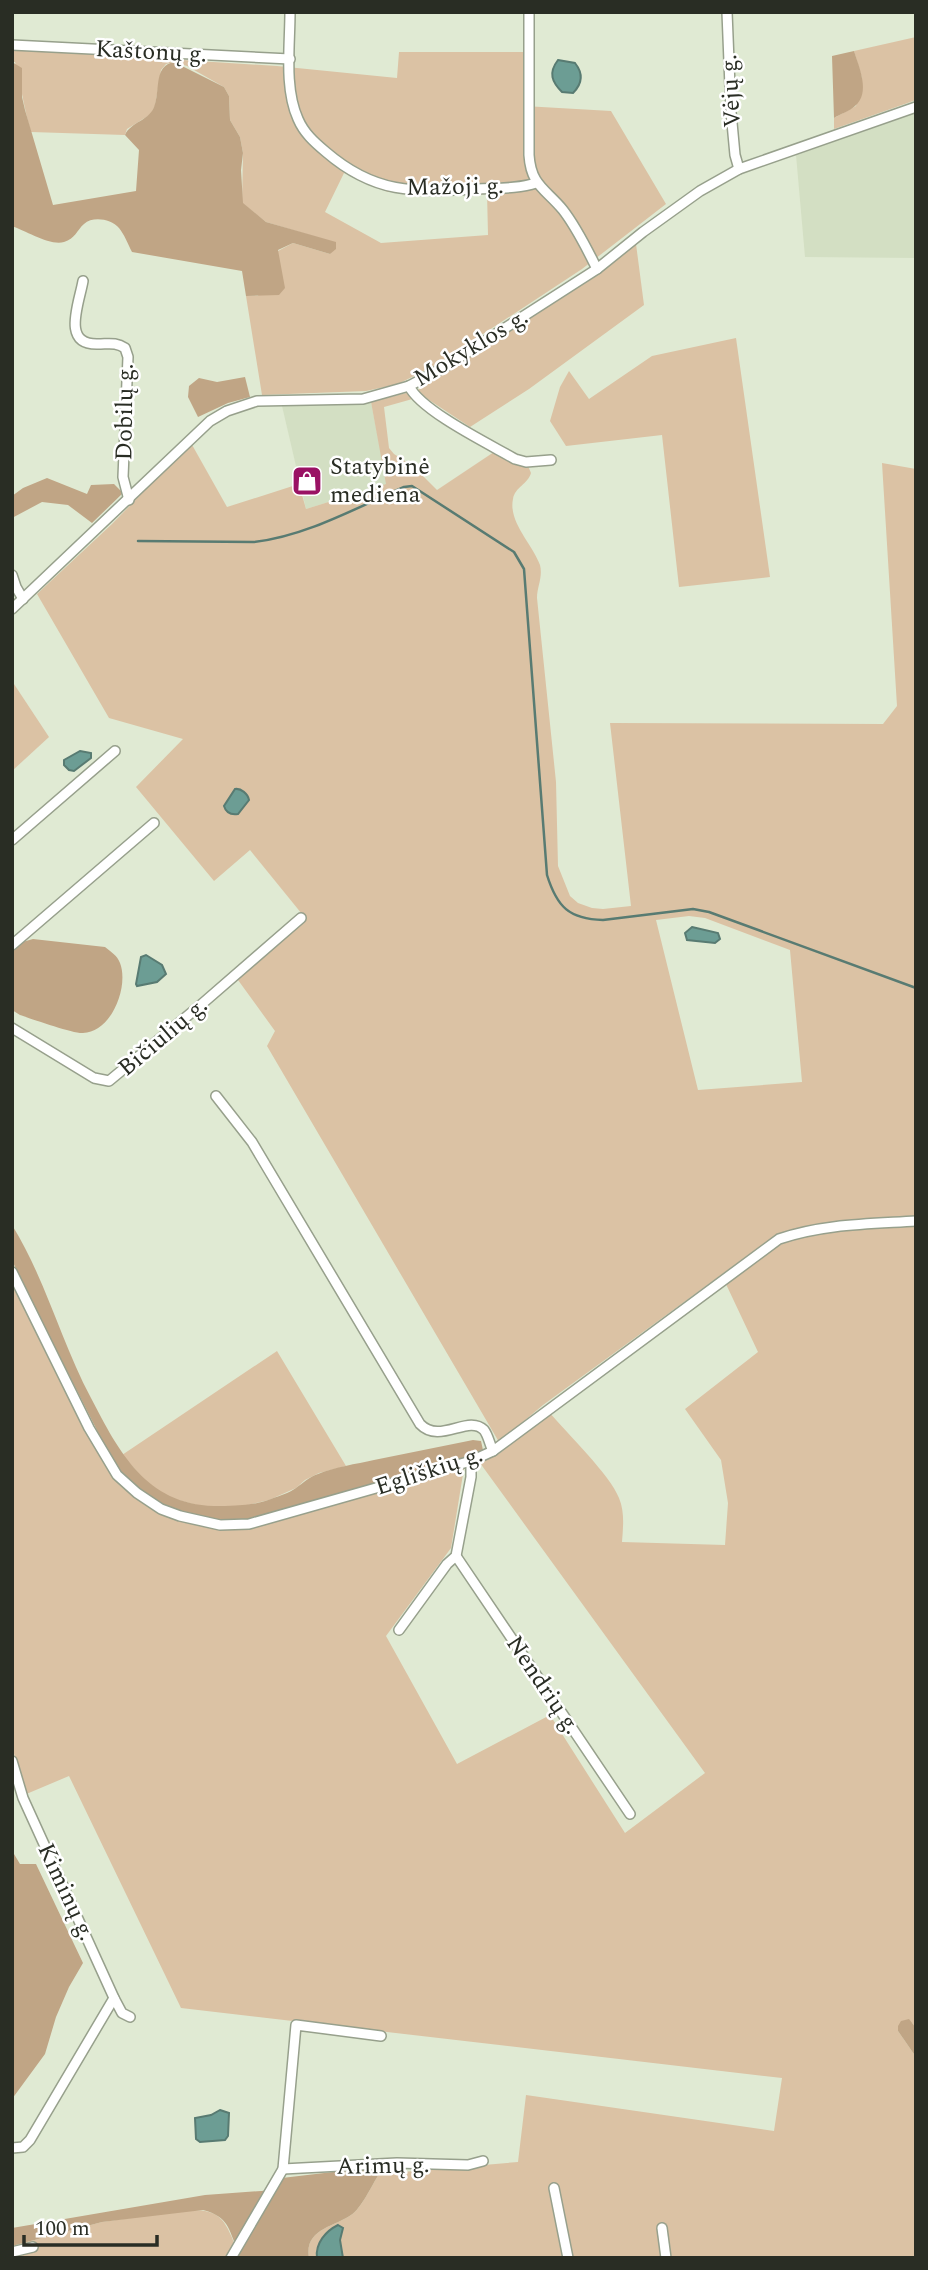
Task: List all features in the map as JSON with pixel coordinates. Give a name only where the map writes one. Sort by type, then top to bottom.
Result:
[{"type":"street","name":"Mažoji g.","points":[[290,12],[293,103],[302,127],[310,138],[351,172],[379,185],[418,190],[518,187],[536,183]]},
{"type":"street","points":[[529,12],[529,155],[532,174],[536,183],[563,210],[597,269]]},
{"type":"street","name":"Vėjų g.","points":[[727,12],[731,112],[739,169]]},
{"type":"street","name":"Kaštonų g.","points":[[12,45],[290,59]]},
{"type":"street","name":"Mokyklos g.","points":[[12,609],[194,434],[227,411],[257,401],[363,398],[409,386],[443,368],[597,269],[700,191],[739,169],[916,107]]},
{"type":"street","name":"Dobilų g.","points":[[83,281],[75,326],[77,334],[82,342],[88,344],[118,343],[125,348],[128,358],[123,477],[129,499]]},
{"type":"street","points":[[409,386],[416,397],[447,419],[514,459],[526,462],[551,460]]},
{"type":"street","points":[[12,575],[23,598]]},
{"type":"street","points":[[12,840],[116,751]]},
{"type":"street","points":[[12,945],[155,823]]},
{"type":"street","name":"Bičiulių g.","points":[[12,1028],[94,1078],[109,1081],[301,918]]},
{"type":"street","points":[[216,1096],[252,1142],[420,1423],[426,1430],[433,1432],[480,1427],[486,1432],[493,1451]]},
{"type":"street","name":"Egliškių g.","points":[[12,1272],[89,1428],[117,1475],[161,1509],[180,1517],[220,1525],[249,1524],[471,1461],[493,1451],[779,1239],[834,1226],[916,1221]]},
{"type":"street","points":[[398,1630],[447,1564],[456,1556],[471,1477],[471,1461]]},
{"type":"street","name":"Nendrių g.","points":[[456,1556],[630,1814]]},
{"type":"street","name":"Kiminų g.","points":[[12,1761],[23,1798],[114,1998],[122,2013],[130,2017]]},
{"type":"street","points":[[12,2148],[23,2147],[30,2140],[114,1998]]},
{"type":"street","points":[[231,2258],[283,2169],[296,2025],[381,2036]]},
{"type":"street","name":"Arimų g.","points":[[283,2169],[397,2163],[461,2165],[483,2161]]},
{"type":"street","points":[[554,2188],[568,2258]]},
{"type":"street","points":[[662,2228],[666,2258]]},
{"type":"street","points":[[12,2252],[33,2247]]},
{"type":"shaded area","points":[[916,37],[916,100],[834,129],[834,118],[856,106],[862,78],[854,51]]},
{"type":"shaded area","points":[[12,49],[277,66],[397,78],[399,52],[524,52],[524,106],[611,111],[666,204],[582,269],[436,365],[398,384],[366,391],[262,395],[246,296],[258,296],[278,251],[293,243],[330,254],[336,243],[266,222],[242,203],[243,153],[240,137],[230,120],[229,96],[224,87],[187,66],[174,62],[166,64],[161,70],[155,106],[151,114],[127,129],[125,135],[31,132],[15,62],[12,62]],"holes":[[[344,173],[388,192],[487,192],[488,235],[381,243],[325,212]]]},
{"type":"shaded area","points":[[854,51],[863,87],[860,101],[834,118],[832,56]]},
{"type":"shaded area","points":[[12,62],[22,68],[22,97],[53,205],[136,191],[139,150],[125,135],[153,110],[163,68],[174,62],[224,87],[229,96],[230,120],[240,137],[243,153],[243,203],[266,222],[336,242],[336,249],[330,254],[293,243],[278,250],[285,288],[279,295],[246,296],[242,271],[132,252],[119,228],[107,221],[97,219],[88,222],[71,239],[58,243],[12,226]]},
{"type":"shaded area","points":[[916,113],[916,258],[805,257],[796,155]]},
{"type":"shaded area","points":[[636,244],[644,305],[529,389],[470,427],[423,396],[384,407],[389,448],[413,466],[437,490],[494,452],[510,462],[528,466],[531,473],[514,495],[512,508],[541,569],[537,598],[556,782],[558,866],[570,896],[578,903],[603,909],[631,906],[610,723],[883,724],[897,706],[882,463],[916,469],[916,1219],[823,1225],[804,1228],[769,1240],[543,1405],[499,1442],[267,1046],[275,1031],[238,980],[306,919],[250,850],[214,881],[136,787],[183,739],[109,718],[37,594],[112,524],[191,443],[227,507],[299,484],[306,509],[386,484],[371,402],[418,390],[593,278]],"holes":[[[689,916],[705,918],[790,950],[802,1082],[698,1090],[656,920]]]},
{"type":"shaded area","points":[[736,338],[770,577],[679,587],[662,435],[566,446],[550,421],[560,387],[569,371],[589,399],[652,356]]},
{"type":"shaded area","points":[[245,377],[250,397],[228,403],[198,417],[188,397],[189,386],[199,378],[217,382]]},
{"type":"shaded area","points":[[371,402],[387,484],[306,509],[282,406]]},
{"type":"shaded area","points":[[47,478],[87,494],[91,485],[114,484],[123,493],[92,523],[68,505],[42,502],[12,518],[12,496]]},
{"type":"shaded area","points":[[12,681],[49,737],[12,771]]},
{"type":"shaded area","points":[[33,939],[105,947],[114,954],[120,963],[122,984],[116,1006],[102,1025],[93,1031],[78,1033],[12,1010],[12,949],[19,943]]},
{"type":"shaded area","points":[[12,1225],[34,1267],[80,1377],[112,1437],[138,1471],[170,1496],[190,1503],[214,1506],[250,1504],[284,1494],[315,1475],[338,1468],[473,1440],[481,1441],[483,1450],[472,1456],[265,1516],[232,1521],[212,1520],[166,1506],[139,1489],[116,1468],[12,1260]]},
{"type":"shaded area","points":[[916,1226],[916,2028],[912,2023],[898,2031],[916,2057],[916,2258],[309,2258],[311,2241],[316,2235],[355,2212],[379,2174],[518,2162],[526,2095],[774,2131],[782,2078],[181,2008],[69,1776],[24,1795],[12,1745],[12,1284],[112,1475],[123,1488],[154,1510],[203,1526],[225,1529],[269,1523],[419,1478],[464,1468],[451,1548],[386,1636],[457,1764],[550,1715],[625,1833],[705,1773],[480,1463],[500,1453],[549,1412],[598,1466],[614,1489],[622,1509],[622,1542],[725,1545],[728,1503],[721,1460],[685,1409],[758,1352],[725,1282],[769,1250],[799,1236],[849,1229]]},
{"type":"shaded area","points":[[277,1351],[346,1466],[319,1473],[296,1488],[269,1500],[239,1507],[200,1506],[171,1498],[149,1485],[122,1455]]},
{"type":"shaded area","points":[[14,1854],[20,1864],[36,1864],[83,1963],[56,2017],[45,2054],[12,2099],[12,1857]]},
{"type":"shaded area","points":[[909,2019],[916,2028],[916,2057],[898,2031],[901,2021]]},
{"type":"shaded area","points":[[358,2169],[379,2174],[355,2212],[322,2230],[311,2241],[309,2258],[236,2258],[238,2251],[227,2224],[218,2216],[203,2210],[102,2222],[12,2246],[12,2228],[205,2195],[275,2190],[282,2178]]},
{"type":"shaded area","points":[[187,2210],[208,2212],[221,2219],[238,2252],[235,2258],[12,2258],[12,2246],[102,2222]]},
{"type":"water","points":[[558,60],[575,63],[579,70],[580,82],[573,93],[562,92],[554,81],[552,73]]},
{"type":"water","points":[[80,751],[91,753],[91,758],[74,771],[69,770],[64,765],[64,760]]},
{"type":"water","points":[[235,789],[244,792],[249,800],[238,814],[231,814],[224,806]]},
{"type":"water","points":[[692,927],[718,933],[720,939],[715,943],[687,940],[685,933]]},
{"type":"water","points":[[146,955],[162,965],[166,974],[157,982],[137,986],[141,957]]},
{"type":"water","points":[[220,2110],[229,2113],[228,2136],[225,2140],[200,2142],[196,2139],[195,2118]]},
{"type":"water","points":[[338,2225],[343,2228],[340,2240],[343,2258],[317,2258],[322,2238]]},
{"type":"waterway","points":[[138,541],[254,542],[273,539],[312,527],[404,487],[412,486],[514,552],[524,569],[547,875],[555,895],[566,909],[581,917],[603,920],[693,909],[709,912],[916,988]]},
{"type":"place","name":"Statybinė mediena","points":[[307,481]]}]
